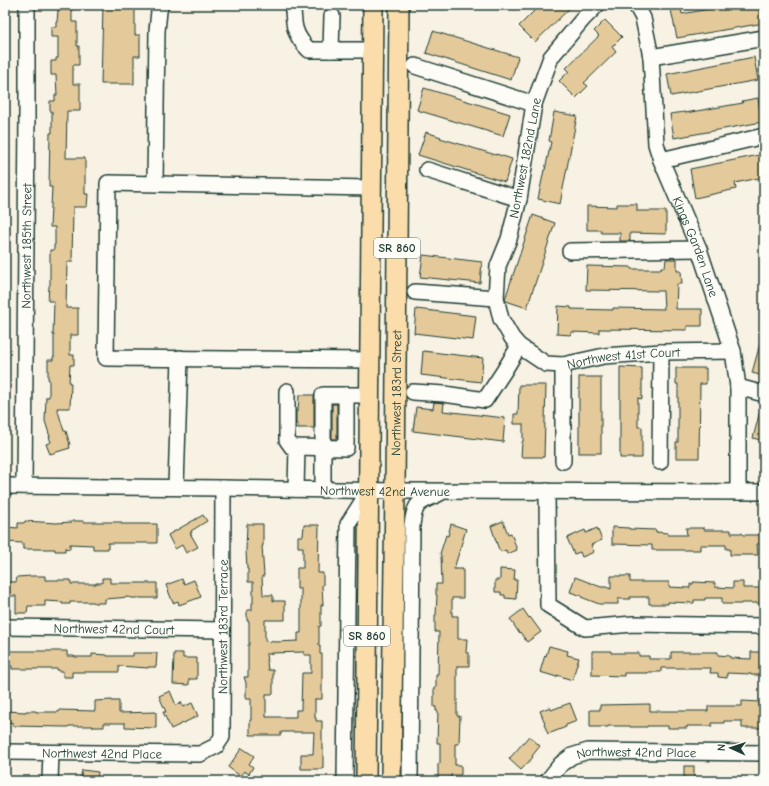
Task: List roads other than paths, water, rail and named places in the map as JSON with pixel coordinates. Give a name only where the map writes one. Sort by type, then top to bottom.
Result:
[{"type":"main road","name":"Northwest 183rd Street","points":[[366,781],[373,5]]},
{"type":"main road","name":"Northwest 183rd Street","points":[[391,781],[399,5]]},
{"type":"street","name":"Northwest 185th Street","points":[[24,486],[27,5]]},
{"type":"street","points":[[155,183],[157,31],[161,5]]},
{"type":"street","points":[[292,5],[295,28],[302,42],[309,50],[373,50]]},
{"type":"street","name":"Northwest 182nd Lane","points":[[519,346],[512,338],[501,319],[496,298],[498,266],[509,239],[520,199],[534,104],[551,57],[583,19],[597,5]]},
{"type":"street","name":"Kings Garden Lane","points":[[636,5],[643,18],[651,57],[656,144],[661,160],[699,249],[733,351],[738,387],[738,492]]},
{"type":"street","points":[[332,16],[332,50]]},
{"type":"street","points":[[651,57],[764,38]]},
{"type":"street","points":[[415,66],[534,104]]},
{"type":"street","points":[[661,160],[764,136]]},
{"type":"street","points":[[427,170],[520,199]]},
{"type":"street","points":[[370,360],[106,358],[108,183],[372,188]]},
{"type":"street","points":[[570,251],[699,249]]},
{"type":"street","points":[[415,292],[496,298]]},
{"type":"street","points":[[413,392],[444,394],[485,400],[519,346]]},
{"type":"street","name":"Northwest 41st Court","points":[[519,346],[546,364],[563,365],[604,356],[661,352],[733,351]]},
{"type":"street","points":[[660,462],[661,352]]},
{"type":"street","points":[[176,487],[180,358]]},
{"type":"street","points":[[563,365],[563,461]]},
{"type":"street","points":[[738,387],[764,394]]},
{"type":"street","points":[[287,391],[287,440],[292,447],[346,448],[346,396]]},
{"type":"street","points":[[323,490],[323,395],[370,395]]},
{"type":"street","points":[[296,489],[297,447]]},
{"type":"street","name":"Northwest 42nd Avenue","points":[[5,486],[176,487],[369,491],[764,492]]},
{"type":"street","name":"Northwest 183rd Terrace","points":[[200,754],[216,746],[222,737],[223,488]]},
{"type":"street","points":[[346,781],[348,524],[369,491]]},
{"type":"street","points":[[410,781],[413,514],[416,506],[421,502],[443,491]]},
{"type":"street","points":[[547,492],[548,605],[584,628],[633,624],[764,626]]},
{"type":"street","name":"Northwest 42nd Court","points":[[5,627],[222,630]]},
{"type":"street","name":"Northwest 42nd Place","points":[[548,781],[561,764],[572,756],[588,751],[764,753]]},
{"type":"street","name":"Northwest 42nd Place","points":[[5,752],[200,754]]},
{"type":"street","points":[[50,753],[50,781]]}]
